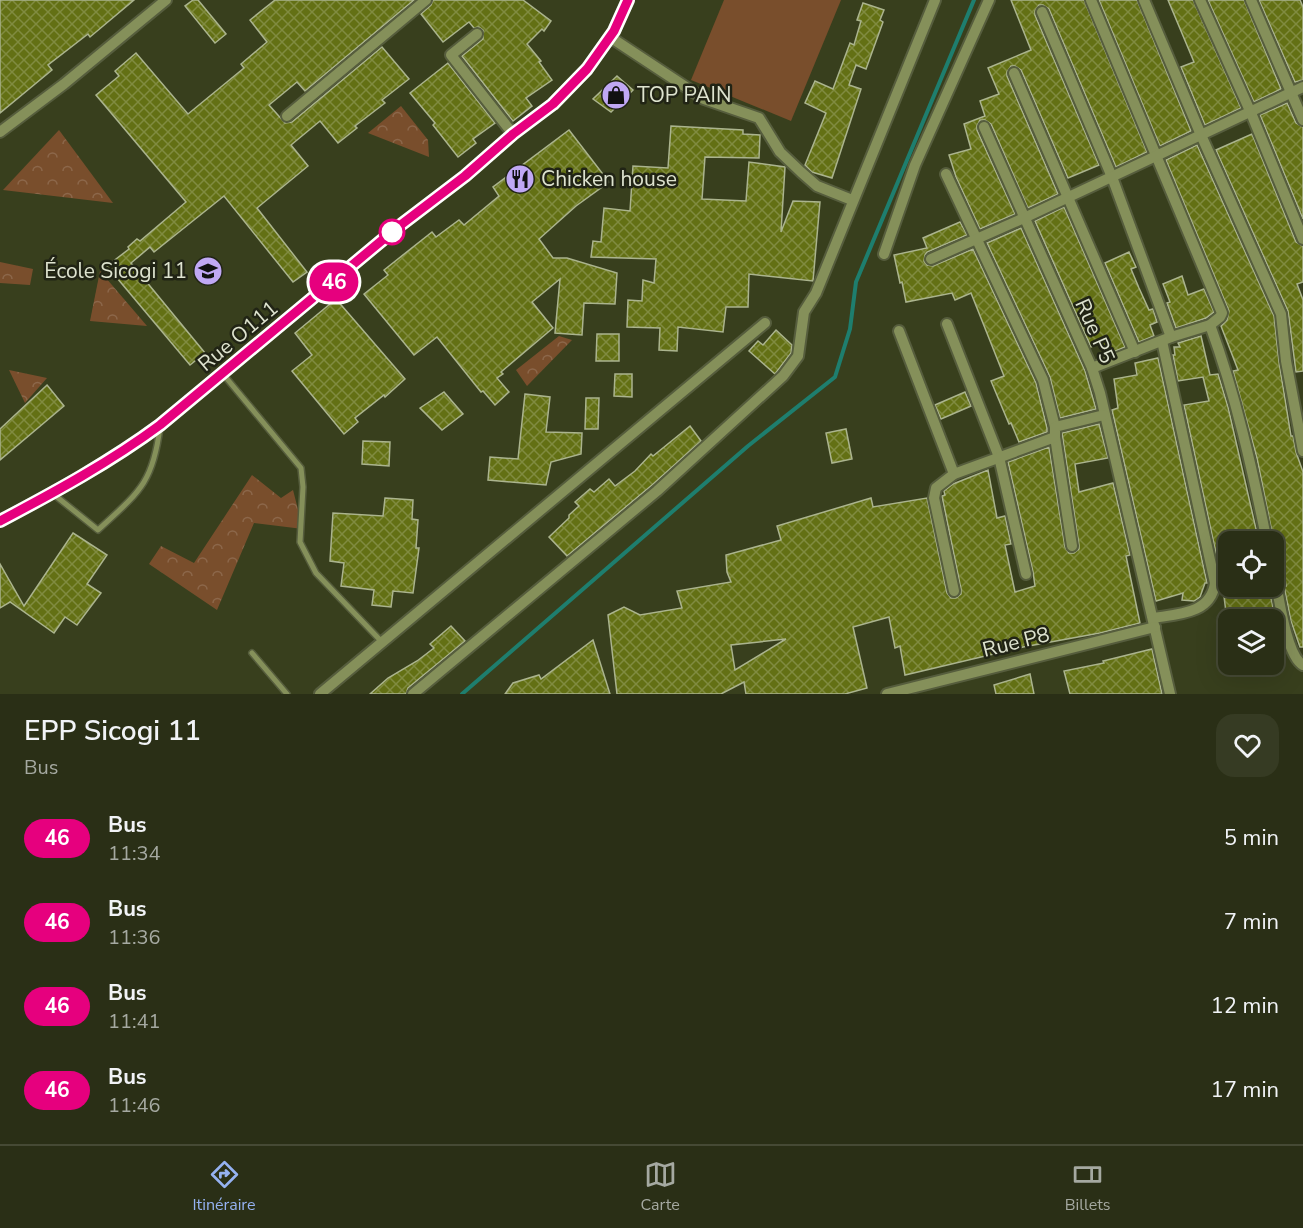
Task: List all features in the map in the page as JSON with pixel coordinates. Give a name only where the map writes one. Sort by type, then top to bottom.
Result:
[{"type":"street","points":[[0,132],[166,0]]},
{"type":"street","points":[[287,116],[426,0]]},
{"type":"street","name":"Rue O111","points":[[0,521],[111,459],[160,425],[398,227],[553,104],[587,69],[610,36],[628,0]]},
{"type":"street","points":[[413,694],[657,491],[783,376],[798,356],[804,312],[816,293],[935,0]]},
{"type":"street","points":[[884,254],[915,165],[989,0]]},
{"type":"street","points":[[1091,0],[1196,253],[1222,308],[1220,317],[1210,325],[1166,339],[1092,368]]},
{"type":"street","points":[[1144,0],[1281,314],[1286,361],[1303,451]]},
{"type":"street","points":[[1200,0],[1251,113],[1303,239]]},
{"type":"street","points":[[1251,0],[1303,120]]},
{"type":"street","name":"Rue P8","points":[[887,694],[1198,610],[1214,591],[1215,583],[1166,339],[1112,177],[1042,12]]},
{"type":"street","points":[[477,34],[451,55],[513,134]]},
{"type":"street","points":[[610,36],[704,99],[759,118],[780,152],[801,172],[818,186],[852,200]]},
{"type":"street","points":[[1014,73],[1135,352]]},
{"type":"street","points":[[931,259],[1024,218],[1303,87]]},
{"type":"street","name":"Rue P5","points":[[984,127],[1092,368],[1100,393],[1170,694]]},
{"type":"street","points":[[946,174],[1043,380],[1055,432],[1072,546]]},
{"type":"street","points":[[320,694],[765,322]]},
{"type":"street","points":[[947,324],[999,457],[1026,574]]},
{"type":"street","points":[[1210,325],[1225,365],[1243,428],[1265,531]]},
{"type":"street","points":[[898,331],[954,474]]},
{"type":"street","points":[[954,591],[934,498],[936,488],[954,474],[1015,453],[1055,432],[1104,415]]},
{"type":"street","points":[[1279,597],[1288,641],[1297,661],[1303,665]]},
{"type":"lane","points":[[223,374],[301,468],[303,487],[300,542],[316,573],[382,642]]},
{"type":"lane","points":[[52,494],[98,530],[134,496],[144,483],[157,453],[160,425]]},
{"type":"lane","points":[[252,653],[287,694]]},
{"type":"green space","points":[[724,0],[841,0],[791,121],[691,80]]},
{"type":"green space","points":[[401,106],[428,140],[429,157],[368,133]]},
{"type":"green space","points":[[59,130],[113,203],[3,190]]},
{"type":"green space","points":[[0,262],[33,269],[30,285],[0,283]]},
{"type":"green space","points":[[100,271],[147,326],[90,321]]},
{"type":"green space","points":[[559,336],[572,340],[527,386],[516,370]]},
{"type":"green space","points":[[9,370],[47,378],[25,403]]},
{"type":"green space","points":[[252,475],[281,498],[293,490],[303,529],[254,523],[217,610],[149,564],[161,546],[194,563]]},
{"type":"building","points":[[0,0],[134,0],[90,37],[88,34],[48,65],[52,70],[0,113]]},
{"type":"building","points":[[193,0],[198,0],[226,34],[215,43],[185,6]]},
{"type":"building","points":[[275,0],[414,0],[305,91],[297,82],[269,105],[285,123],[292,122],[382,47],[409,79],[382,100],[385,103],[355,126],[357,128],[338,143],[320,121],[291,145],[308,166],[257,208],[307,272],[293,282],[224,196],[154,252],[150,247],[131,263],[205,353],[190,365],[107,266],[129,249],[128,247],[137,239],[140,241],[186,202],[96,95],[119,76],[115,71],[136,53],[188,114],[244,68],[241,64],[267,42],[250,20]]},
{"type":"building","points":[[433,0],[523,0],[551,21],[544,31],[542,29],[527,44],[541,61],[539,62],[552,80],[526,98],[532,106],[513,121],[462,56],[483,39],[483,30],[479,27],[474,28],[469,22],[443,42],[421,14]]},
{"type":"building","points":[[1011,0],[1084,0],[1147,152],[1116,167],[1049,9],[1039,5],[1035,15],[1099,165],[1068,178],[1021,70],[1011,66],[1007,76],[1058,194],[1028,208],[991,124],[980,120],[977,130],[1015,214],[980,229],[956,177],[949,155],[971,149],[964,124],[985,116],[980,101],[999,94],[988,68],[1031,50]]},
{"type":"building","points":[[1099,0],[1137,0],[1191,131],[1160,146]]},
{"type":"building","points":[[1168,0],[1193,0],[1241,108],[1205,125],[1181,67],[1194,62]]},
{"type":"building","points":[[1208,0],[1244,0],[1281,89],[1254,102]]},
{"type":"building","points":[[1259,0],[1300,0],[1303,7],[1303,80],[1295,82]]},
{"type":"building","points":[[863,3],[884,10],[880,20],[883,22],[866,69],[856,65],[849,85],[861,89],[832,178],[812,172],[805,165],[826,113],[805,103],[815,81],[833,89],[850,43],[854,45],[861,21],[857,20]]},
{"type":"building","points":[[448,63],[495,123],[473,139],[476,143],[458,157],[433,125],[435,123],[410,93]]},
{"type":"building","points":[[617,76],[633,90],[611,112],[593,99]]},
{"type":"building","points":[[1287,103],[1296,123],[1303,127],[1303,219],[1260,115]]},
{"type":"building","points":[[671,126],[743,130],[743,134],[760,135],[759,158],[705,157],[702,199],[746,201],[749,162],[785,167],[781,232],[793,201],[820,202],[813,281],[749,274],[748,307],[726,307],[723,332],[678,327],[677,351],[659,350],[660,328],[627,327],[628,300],[642,301],[643,280],[654,283],[656,259],[591,257],[593,241],[601,242],[604,208],[630,211],[633,166],[668,168]]},
{"type":"building","points":[[569,130],[609,182],[576,206],[539,239],[553,258],[567,258],[617,273],[615,304],[584,303],[582,335],[555,333],[560,279],[532,302],[553,328],[501,372],[503,374],[497,378],[509,392],[495,405],[483,391],[481,392],[437,337],[414,355],[364,294],[388,275],[384,270],[432,232],[436,237],[459,220],[464,225],[499,196],[493,187]]},
{"type":"building","points":[[1252,134],[1296,242],[1303,246],[1303,282],[1297,284],[1303,300],[1303,371],[1296,372],[1288,311],[1216,150]]},
{"type":"building","points":[[1197,145],[1274,316],[1291,436],[1293,436],[1303,472],[1303,647],[1300,647],[1291,621],[1284,586],[1286,586],[1284,531],[1272,531],[1257,458],[1233,371],[1238,370],[1221,326],[1227,320],[1229,311],[1166,160]]},
{"type":"building","points":[[1064,207],[1125,347],[1106,355],[1101,342],[1091,347],[1035,221]]},
{"type":"building","points":[[960,222],[967,235],[927,252],[924,261],[927,265],[933,266],[973,249],[1036,383],[1047,428],[1047,432],[1019,442],[991,381],[1004,376],[971,293],[955,300],[952,293],[906,302],[902,282],[900,283],[894,255],[927,248],[923,238]]},
{"type":"building","points":[[1021,228],[1085,371],[1096,409],[1060,418],[1050,377],[987,243]]},
{"type":"building","points":[[1129,252],[1136,267],[1131,269],[1149,310],[1153,309],[1157,322],[1150,325],[1154,336],[1139,342],[1105,263]]},
{"type":"building","points":[[1182,276],[1188,295],[1204,289],[1214,312],[1206,318],[1176,328],[1163,284]]},
{"type":"building","points":[[336,299],[405,379],[385,397],[384,395],[355,418],[358,422],[344,434],[292,371],[312,355],[295,333]]},
{"type":"building","points":[[776,330],[792,345],[791,353],[775,374],[749,351],[758,341],[763,345]]},
{"type":"building","points":[[597,334],[619,334],[619,361],[596,361]]},
{"type":"building","points":[[1201,336],[1210,375],[1218,374],[1228,407],[1256,531],[1218,531],[1218,562],[1184,405],[1209,401],[1203,377],[1178,381],[1173,355],[1175,355],[1174,347],[1180,347],[1178,343]]},
{"type":"building","points":[[1158,358],[1207,583],[1200,597],[1194,601],[1182,600],[1183,593],[1156,601],[1112,410],[1118,408],[1114,379],[1137,375],[1135,363]]},
{"type":"building","points":[[615,374],[632,374],[632,397],[614,396]]},
{"type":"building","points":[[47,385],[64,406],[0,460],[0,429]]},
{"type":"building","points":[[444,392],[463,414],[442,430],[420,408]]},
{"type":"building","points":[[965,392],[971,406],[941,419],[935,405]]},
{"type":"building","points":[[525,394],[550,397],[546,432],[582,433],[581,454],[551,462],[546,485],[488,480],[490,457],[518,459]]},
{"type":"building","points":[[586,398],[599,398],[598,429],[585,429]]},
{"type":"building","points":[[1099,424],[1108,458],[1075,464],[1079,492],[1113,483],[1130,555],[1126,556],[1140,623],[1023,647],[905,675],[900,646],[895,648],[889,617],[853,627],[867,688],[845,694],[746,694],[744,682],[721,694],[617,694],[608,615],[624,607],[640,615],[682,608],[677,591],[731,582],[727,572],[726,555],[781,540],[777,526],[871,498],[873,507],[927,498],[947,593],[951,598],[956,598],[961,594],[961,589],[942,496],[945,495],[944,491],[953,484],[988,470],[997,518],[1005,516],[1011,544],[1005,545],[1015,592],[1035,586],[1008,462],[1049,447],[1065,547],[1069,553],[1074,553],[1079,549],[1079,545],[1062,433]],"holes":[[[786,639],[735,670],[731,645]]]},
{"type":"building","points":[[690,426],[701,441],[567,556],[549,537],[579,506],[575,502],[590,489],[594,492],[609,479],[615,486],[635,471],[651,454],[653,456]]},
{"type":"building","points":[[846,429],[852,459],[832,463],[826,433]]},
{"type":"building","points":[[363,441],[390,442],[389,466],[362,464]]},
{"type":"building","points":[[385,498],[413,500],[412,519],[418,520],[416,548],[419,548],[413,593],[393,591],[391,607],[372,605],[374,590],[341,586],[344,563],[330,561],[333,513],[383,516]]},
{"type":"building","points":[[73,533],[107,555],[87,584],[101,593],[77,625],[65,617],[54,633],[10,602],[0,608],[0,564],[24,606]]},
{"type":"building","points":[[1224,597],[1271,597],[1273,609],[1226,609]]},
{"type":"building","points":[[451,626],[465,641],[408,688],[406,694],[370,694],[388,678],[434,648],[430,644]]},
{"type":"building","points":[[593,640],[610,694],[505,694],[513,683],[539,675],[541,679]]},
{"type":"building","points":[[1152,649],[1162,694],[1070,694],[1064,671],[1104,663],[1103,661]]},
{"type":"building","points":[[1030,674],[1034,694],[996,694],[994,685]]},
{"type":"waterway","points":[[462,694],[748,446],[835,377],[850,329],[856,282],[974,0]]},
{"type":"bus line","name":"46","points":[[0,521],[77,480],[132,446],[160,425],[398,227],[553,104],[587,69],[614,31],[628,0]]},
{"type":"place","name":"TOP PAIN","points":[[616,95]]},
{"type":"place","name":"Chicken house","points":[[520,179]]},
{"type":"place","name":"École Sicogi 11","points":[[208,271]]}]
